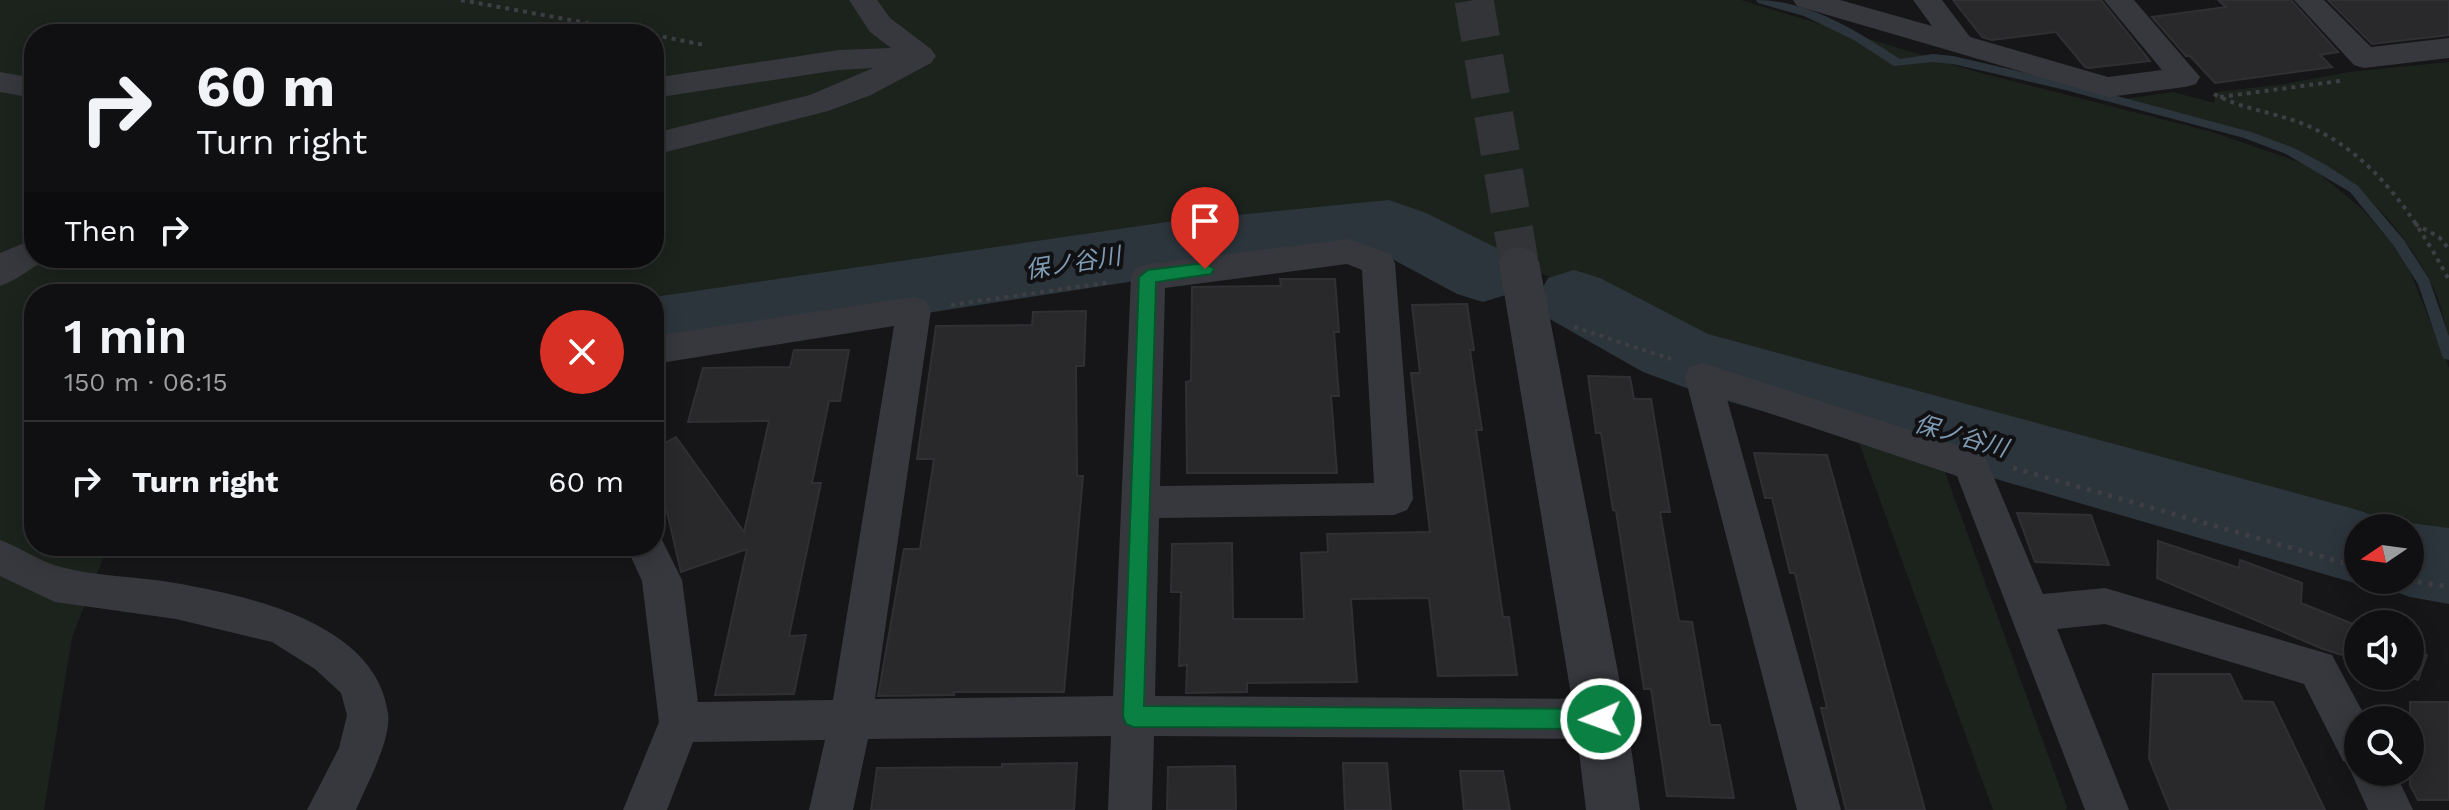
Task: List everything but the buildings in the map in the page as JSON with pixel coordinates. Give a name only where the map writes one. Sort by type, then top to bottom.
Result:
[{"type":"street","points":[[863,0],[880,25],[921,56]]},
{"type":"street","points":[[1807,0],[2108,87],[2185,77]]},
{"type":"street","points":[[1927,0],[1960,44]]},
{"type":"street","points":[[2118,0],[2185,77]]},
{"type":"street","points":[[2308,0],[2364,58],[2449,48]]},
{"type":"street","points":[[664,86],[839,60],[921,56]]},
{"type":"street","points":[[664,142],[817,104],[860,88],[921,56]]},
{"type":"street","points":[[0,82],[24,86]]},
{"type":"street","points":[[1130,810],[1148,277],[1349,251],[1378,263],[1394,499],[1142,502]]},
{"type":"street","points":[[0,273],[24,256]]},
{"type":"street","points":[[1519,262],[1601,719],[1613,810]]},
{"type":"street","points":[[664,348],[914,310],[851,720],[831,810]]},
{"type":"street","points":[[1703,377],[1971,465],[2107,810]]},
{"type":"street","points":[[1703,377],[1819,810]]},
{"type":"street","points":[[645,810],[680,722],[662,580],[650,556]]},
{"type":"street","points":[[0,557],[55,584],[176,601],[281,626],[329,656],[358,682],[368,715],[360,749],[339,798],[329,810]]},
{"type":"street","points":[[2031,613],[2105,606],[2318,669],[2344,719]]},
{"type":"street","points":[[680,722],[1133,716],[1601,719]]},
{"type":"street","points":[[2379,786],[2391,810]]},
{"type":"path","points":[[461,0],[592,24]]},
{"type":"path","points":[[2185,77],[2219,97],[2299,122],[2345,143],[2360,154],[2385,180],[2449,280]]},
{"type":"path","points":[[2219,97],[2250,89],[2287,88],[2347,80]]},
{"type":"path","points":[[2415,223],[2439,237],[2449,249]]},
{"type":"path","points":[[914,310],[1148,277]]},
{"type":"path","points":[[1570,325],[1682,363],[1703,377]]},
{"type":"path","points":[[1971,465],[1989,461],[2344,563]]},
{"type":"path","points":[[2424,583],[2449,587]]},
{"type":"shaded area","points":[[0,0],[1741,0],[1977,72],[2212,132],[2310,166],[2362,209],[2404,257],[2449,368],[2449,560],[2424,557],[2424,514],[2344,514],[2344,535],[1724,356],[1401,210],[1162,227],[664,305],[664,284],[24,284],[24,556],[104,556],[72,637],[44,810],[0,810]]},
{"type":"shaded area","points":[[2449,62],[2449,336],[2434,289],[2406,242],[2375,205],[2341,177],[2304,155],[2264,138],[2124,99],[2173,92],[2214,103],[2216,92],[2349,72]]},
{"type":"shaded area","points":[[1858,440],[1945,472],[2066,810],[1993,810]]},
{"type":"waterway","points":[[1762,0],[1808,13],[1856,36],[1898,63],[1933,58],[1953,60],[2065,86],[2247,135],[2290,151],[2354,189],[2399,243],[2424,283],[2449,355]]},
{"type":"waterway","name":"保ノ谷川","points":[[664,324],[1167,249],[1389,226],[1483,274]]},
{"type":"waterway","name":"保ノ谷川","points":[[1574,298],[1670,351],[1700,362],[2344,543]]},
{"type":"waterway","name":"保ノ谷川","points":[[2424,562],[2449,566]]},
{"type":"tunnel","points":[[1474,0],[1519,262]]},
{"type":"route","points":[[1205,269],[1148,277],[1133,716],[1601,719]]}]
